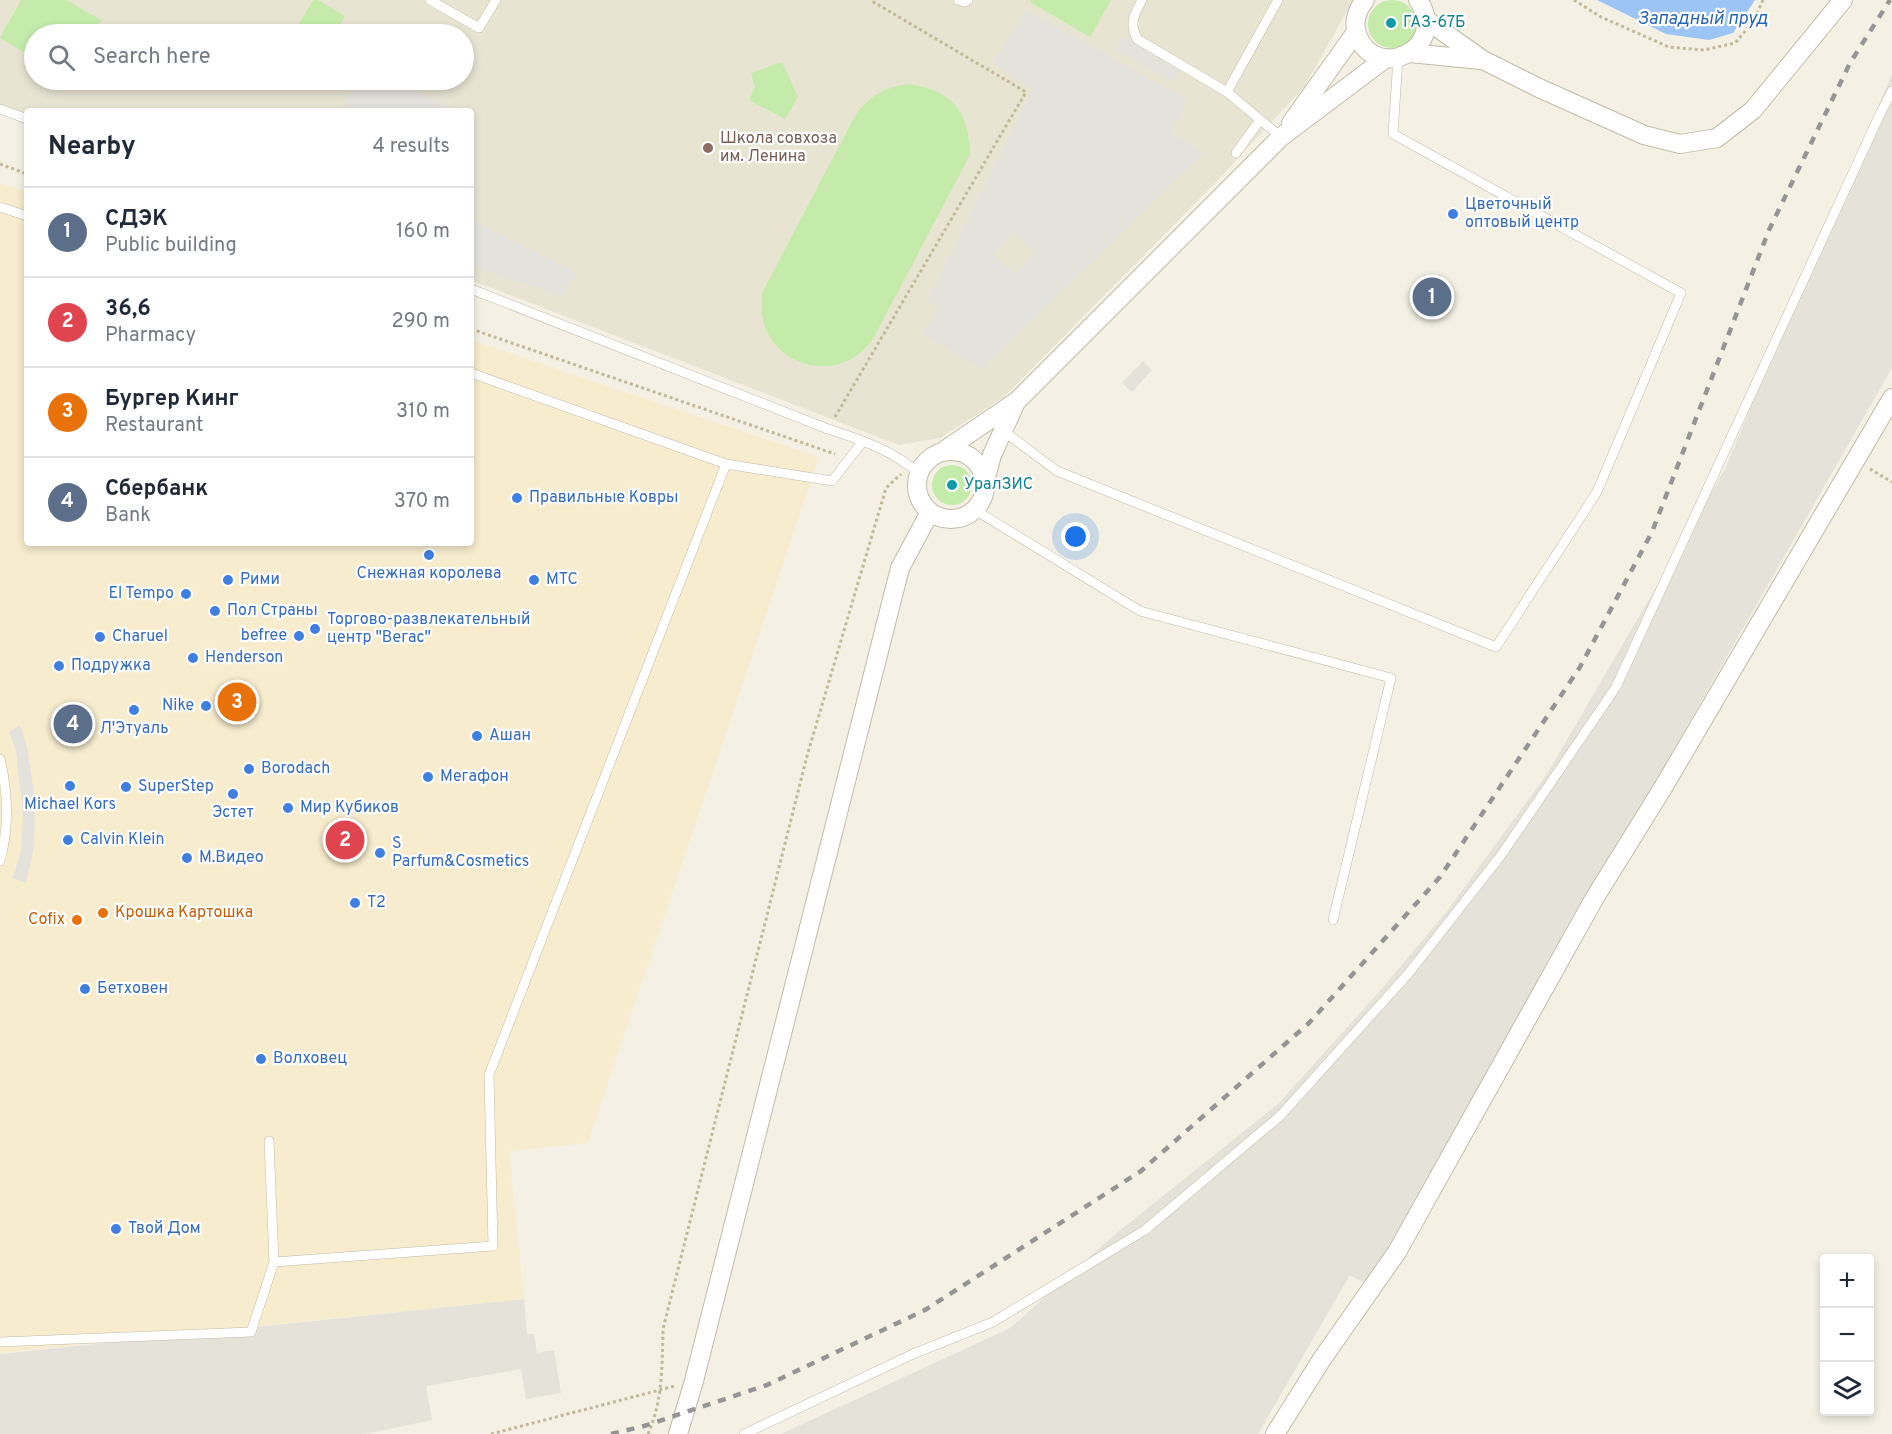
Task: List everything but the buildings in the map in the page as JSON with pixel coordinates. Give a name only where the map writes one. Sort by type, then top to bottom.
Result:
[{"type":"street","points":[[1365,0],[1359,7],[1355,19],[1356,32],[1368,51],[1398,57],[1483,60]]},
{"type":"street","points":[[1281,137],[1423,38],[1426,26],[1424,9],[1418,0]]},
{"type":"street","points":[[1425,19],[1483,60],[1539,88],[1644,135],[1680,144],[1717,138],[1753,110],[1843,0]]},
{"type":"street","points":[[1017,401],[992,455],[985,492],[975,510],[967,516],[948,519],[930,512],[918,495],[915,470],[1017,401],[1281,137],[1356,32]]},
{"type":"street","points":[[1275,1434],[1322,1359],[1397,1252],[1594,898],[1664,786],[1892,398]]},
{"type":"street","points":[[945,450],[963,453],[974,459],[982,469],[986,481]]},
{"type":"street","points":[[678,1434],[694,1381],[900,568],[930,512]]},
{"type":"lane","points":[[430,0],[472,24]]},
{"type":"lane","points":[[474,25],[479,28],[496,0]]},
{"type":"lane","points":[[958,0],[965,2],[968,0]]},
{"type":"lane","points":[[1142,0],[1133,17],[1132,30],[1137,39],[1227,92],[1281,137]]},
{"type":"lane","points":[[1227,92],[1278,0]]},
{"type":"lane","points":[[1002,430],[1057,471],[1496,647],[1597,492],[1681,293],[1393,134],[1398,57]]},
{"type":"lane","points":[[744,1434],[913,1354],[993,1322],[1145,1230],[1281,1115],[1408,974],[1502,854],[1616,687],[1892,91]]},
{"type":"lane","points":[[0,109],[24,118]]},
{"type":"lane","points":[[1236,153],[1260,120]]},
{"type":"lane","points":[[0,207],[24,215]]},
{"type":"lane","points":[[474,290],[863,441],[915,470]]},
{"type":"lane","points":[[474,375],[726,464],[832,481],[863,441]]},
{"type":"lane","points":[[274,1262],[493,1246],[489,1075],[726,464]]},
{"type":"lane","points":[[975,510],[1140,611],[1391,678],[1333,920]]},
{"type":"lane","points":[[0,759],[6,806],[0,861]]},
{"type":"lane","points":[[0,1342],[251,1332],[274,1262],[269,1141]]},
{"type":"path","points":[[828,429],[1026,92],[870,0]]},
{"type":"path","points":[[1574,0],[1601,17],[1669,47],[1704,50],[1735,42],[1753,22],[1763,0]]},
{"type":"path","points":[[0,164],[24,173]]},
{"type":"path","points":[[474,330],[848,459]]},
{"type":"path","points":[[1855,460],[1892,482]]},
{"type":"path","points":[[648,1434],[662,1390],[663,1329],[807,756],[886,488],[915,470]]},
{"type":"path","points":[[491,1434],[694,1381]]},
{"type":"shaded area","points":[[0,0],[1353,0],[1305,86],[1215,183],[1004,397],[940,438],[899,445],[474,281],[474,108],[24,108],[24,115],[0,107]]},
{"type":"shaded area","points":[[1025,10],[1188,100],[1169,133],[1204,152],[982,369],[923,334],[939,308],[927,301],[1033,89],[993,64]],"holes":[[[1014,233],[1035,253],[1014,274],[993,254]]]},
{"type":"shaded area","points":[[1123,36],[1180,69],[1173,82],[1116,49]]},
{"type":"shaded area","points":[[1892,74],[1892,368],[1491,1069],[1372,1287],[1350,1275],[1258,1434],[781,1434],[1010,1328],[1113,1236],[1278,1104],[1378,993],[1447,911],[1547,774],[1725,469]]},
{"type":"shaded area","points":[[352,90],[424,90],[422,93],[429,98],[453,108],[342,108]]},
{"type":"shaded area","points":[[0,183],[24,191],[24,546],[474,546],[474,341],[819,457],[588,1143],[509,1151],[524,1299],[0,1353]]},
{"type":"shaded area","points":[[474,221],[578,273],[562,296],[474,267]]},
{"type":"shaded area","points":[[1143,361],[1152,370],[1132,392],[1122,383]]},
{"type":"shaded area","points":[[20,725],[27,747],[35,819],[33,852],[26,883],[13,878],[21,850],[23,817],[16,750],[9,732]]},
{"type":"shaded area","points":[[524,1299],[527,1334],[534,1334],[537,1353],[554,1350],[561,1393],[526,1399],[521,1369],[426,1386],[432,1420],[365,1434],[0,1434],[0,1354]]},
{"type":"green space","points":[[21,0],[66,0],[101,20],[98,24],[24,24],[24,52],[0,38]]},
{"type":"green space","points":[[313,0],[318,0],[345,16],[340,24],[299,24]]},
{"type":"green space","points":[[1031,0],[1111,0],[1090,37],[1030,2]]},
{"type":"green space","points":[[1392,0],[1409,7],[1416,24],[1409,41],[1392,48],[1375,41],[1368,24],[1375,7]]},
{"type":"green space","points":[[782,62],[798,97],[785,119],[749,100],[755,87],[751,73]]},
{"type":"green space","points":[[909,84],[937,92],[956,106],[966,126],[970,155],[869,344],[855,357],[835,365],[811,365],[800,362],[780,349],[772,340],[763,320],[762,293],[856,114],[879,93]]},
{"type":"green space","points":[[952,465],[966,471],[972,485],[966,499],[952,505],[938,499],[932,485],[938,471]]},
{"type":"water","name":"Западный пруд","points":[[1597,0],[1755,0],[1733,33],[1709,40],[1666,34]]},
{"type":"railway","points":[[611,1434],[644,1426],[767,1385],[925,1310],[1141,1171],[1309,1023],[1440,877],[1580,667],[1652,532],[1769,230],[1850,63],[1890,0]]},
{"type":"place","name":"ГАЗ-67Б","points":[[1391,23]]},
{"type":"place","name":"Школа совхоза им. Ленина","points":[[708,148]]},
{"type":"place","name":"Цветочный оптовый центр","points":[[1453,214]]},
{"type":"place","name":"СДЭК","points":[[1432,297]]},
{"type":"place","name":"УралЗИС","points":[[952,485]]},
{"type":"place","name":"Правильные Ковры","points":[[517,498]]},
{"type":"place","name":"Снежная королева","points":[[429,555]]},
{"type":"place","name":"Рими","points":[[228,580]]},
{"type":"place","name":"МТС","points":[[534,580]]},
{"type":"place","name":"El Tempo","points":[[186,594]]},
{"type":"place","name":"Пол Страны","points":[[215,611]]},
{"type":"place","name":"Торгово-развлекательный центр \"Вегас\"","points":[[315,629]]},
{"type":"place","name":"befree","points":[[299,636]]},
{"type":"place","name":"Charuel","points":[[100,637]]},
{"type":"place","name":"Henderson","points":[[193,658]]},
{"type":"place","name":"Подружка","points":[[59,666]]},
{"type":"place","name":"Бургер Кинг","points":[[237,702]]},
{"type":"place","name":"Nike","points":[[206,706]]},
{"type":"place","name":"Л'Этуаль","points":[[134,710]]},
{"type":"place","name":"Сбербанк","points":[[73,724]]},
{"type":"place","name":"Ашан","points":[[477,736]]},
{"type":"place","name":"Borodach","points":[[249,769]]},
{"type":"place","name":"Мегафон","points":[[428,777]]},
{"type":"place","name":"Michael Kors","points":[[70,786]]},
{"type":"place","name":"SuperStep","points":[[126,787]]},
{"type":"place","name":"Эстет","points":[[233,794]]},
{"type":"place","name":"Мир Кубиков","points":[[288,808]]},
{"type":"place","name":"Calvin Klein","points":[[68,840]]},
{"type":"place","name":"36,6","points":[[345,840]]},
{"type":"place","name":"S Parfum&Cosmetics","points":[[380,853]]},
{"type":"place","name":"М.Видео","points":[[187,858]]},
{"type":"place","name":"T2","points":[[355,903]]},
{"type":"place","name":"Крошка Картошка","points":[[103,913]]},
{"type":"place","name":"Cofix","points":[[77,920]]},
{"type":"place","name":"Бетховен","points":[[85,989]]},
{"type":"place","name":"Волховец","points":[[261,1059]]},
{"type":"place","name":"Твой Дом","points":[[116,1229]]}]
